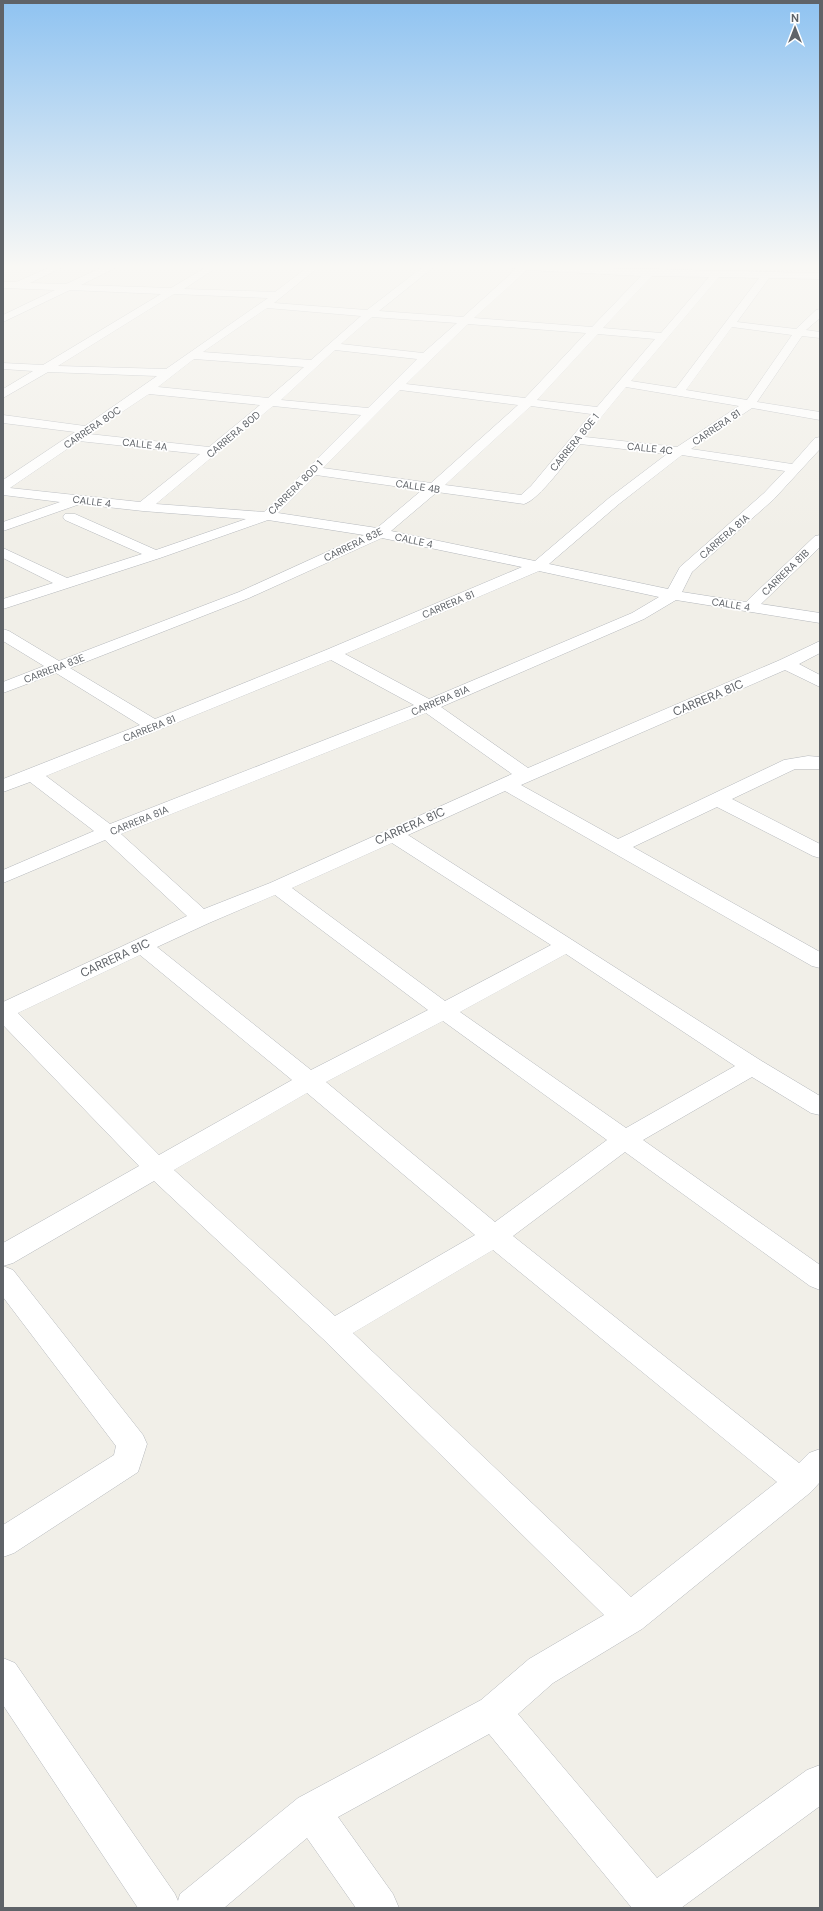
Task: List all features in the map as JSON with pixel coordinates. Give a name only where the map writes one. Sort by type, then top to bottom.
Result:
[{"type":"street","points":[[3,394],[67,355]]},
{"type":"street","name":"CARRERA 80C","points":[[3,486],[147,390],[192,355]]},
{"type":"street","points":[[194,355],[314,364]]},
{"type":"street","name":"CARRERA 80D","points":[[143,508],[213,451],[324,355]]},
{"type":"street","points":[[418,355],[426,356]]},
{"type":"street","name":"CARRERA 83E","points":[[3,688],[244,595],[380,533],[433,488],[528,402],[572,355]]},
{"type":"street","name":"CARRERA 80E 1","points":[[524,500],[536,489],[646,355]]},
{"type":"street","points":[[679,392],[707,355]]},
{"type":"street","name":"CARRERA 81","points":[[3,786],[332,654],[538,566],[614,501],[679,451],[750,404],[784,355]]},
{"type":"street","name":"CARRERA 80D 1","points":[[3,604],[155,555],[267,516],[426,356]]},
{"type":"street","points":[[3,366],[45,369],[169,373]]},
{"type":"street","points":[[623,383],[820,416]]},
{"type":"street","points":[[397,386],[600,411]]},
{"type":"street","points":[[147,390],[370,412]]},
{"type":"street","points":[[3,419],[89,430]]},
{"type":"street","name":"CALLE 4A","points":[[78,437],[213,451]]},
{"type":"street","name":"CALLE 4C","points":[[576,440],[679,451],[795,468]]},
{"type":"street","name":"CARRERA 81A","points":[[3,877],[108,832],[428,706],[638,616],[673,595],[685,570],[769,496],[820,441]]},
{"type":"street","name":"CALLE 4B","points":[[312,470],[524,500]]},
{"type":"street","name":"CALLE 4","points":[[3,491],[143,508],[267,516],[380,533],[673,595],[820,618]]},
{"type":"street","points":[[3,527],[78,500]]},
{"type":"street","points":[[70,517],[155,555]]},
{"type":"street","name":"CARRERA 81B","points":[[750,606],[820,539]]},
{"type":"street","points":[[3,552],[65,583]]},
{"type":"street","points":[[3,634],[154,726]]},
{"type":"street","name":"CARRERA 81C","points":[[3,1011],[201,918],[277,887],[506,784],[786,664],[820,646]]},
{"type":"street","points":[[332,654],[428,706],[527,776]]},
{"type":"street","points":[[786,664],[820,682]]},
{"type":"street","points":[[619,846],[791,764],[808,762],[820,763]]},
{"type":"street","points":[[33,774],[108,832],[201,918]]},
{"type":"street","points":[[506,784],[619,846],[820,961]]},
{"type":"street","points":[[717,799],[820,852]]},
{"type":"street","points":[[392,834],[567,945],[752,1066],[820,1107]]},
{"type":"street","points":[[277,887],[444,1011],[820,1279]]},
{"type":"street","points":[[3,1256],[310,1081],[567,945]]},
{"type":"street","points":[[142,946],[310,1081],[494,1236],[810,1472],[630,1618],[541,1671],[494,1712],[311,1811],[194,1908]]},
{"type":"street","points":[[3,1011],[157,1169],[333,1330],[630,1618]]},
{"type":"street","points":[[333,1330],[494,1236],[624,1140],[752,1066]]},
{"type":"street","points":[[3,1277],[132,1444],[127,1463],[3,1543]]},
{"type":"street","points":[[3,1675],[161,1908]]},
{"type":"street","points":[[494,1712],[655,1906],[820,1783]]},
{"type":"street","points":[[311,1811],[379,1908]]}]
